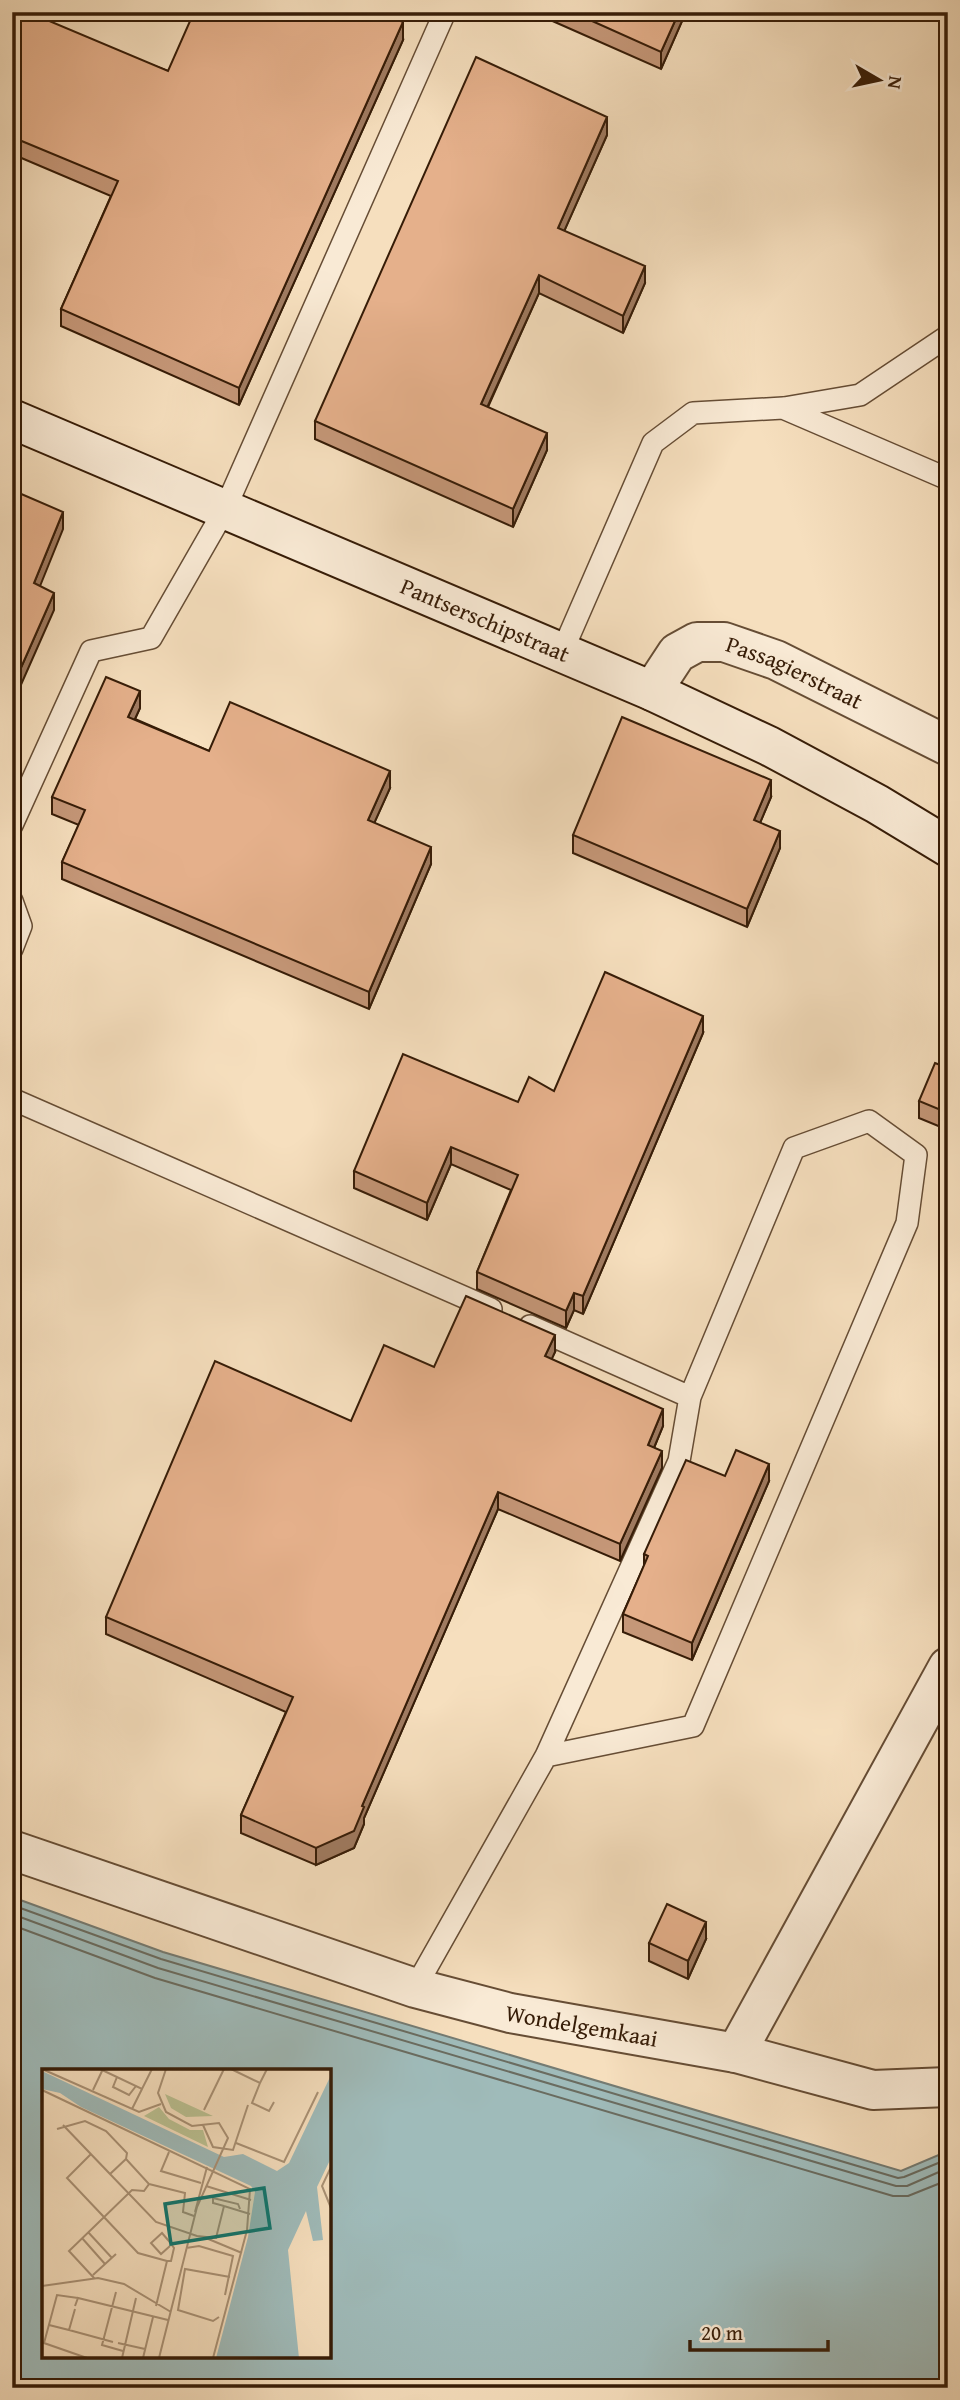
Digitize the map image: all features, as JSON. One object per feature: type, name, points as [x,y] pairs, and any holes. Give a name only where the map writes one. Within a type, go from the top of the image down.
[{"type":"street","name":"Pantserschipstraat","points":[[12,419],[652,691],[769,746],[877,804],[948,847]]},
{"type":"street","name":"Passagierstraat","points":[[652,691],[677,653],[696,642],[724,642],[776,660],[948,746]]},
{"type":"street","points":[[736,2053],[948,1667]]},
{"type":"street","name":"Wondelgemkaai","points":[[12,1850],[415,1987],[510,2013],[736,2053],[873,2091],[948,2087]]},
{"type":"lane","points":[[12,825],[91,651],[151,638],[225,509],[445,12]]},
{"type":"lane","points":[[562,652],[653,443],[693,413],[783,408],[860,395],[948,336]]},
{"type":"lane","points":[[783,408],[948,479]]},
{"type":"lane","points":[[12,901],[21,926],[12,949]]},
{"type":"lane","points":[[12,1099],[690,1396]]},
{"type":"lane","points":[[415,1987],[547,1756],[679,1461],[690,1396],[794,1149],[869,1121],[916,1155],[907,1223],[693,1726],[547,1756]]},
{"type":"water","points":[[12,1897],[163,1952],[901,2171],[948,2151],[948,2388],[12,2388]]},
{"type":"building","points":[[12,12],[28,12],[168,71],[194,12],[380,12],[403,22],[239,388],[61,309],[118,181],[12,137]]},
{"type":"building","points":[[572,12],[679,12],[661,52]]},
{"type":"building","points":[[476,57],[607,117],[558,228],[645,266],[623,316],[539,275],[481,404],[547,433],[513,509],[315,421]]},
{"type":"building","points":[[12,490],[63,512],[34,583],[54,593],[12,688]]},
{"type":"building","points":[[106,677],[140,691],[128,717],[209,751],[230,702],[390,771],[368,820],[431,847],[369,992],[62,862],[85,810],[52,797]]},
{"type":"building","points":[[622,717],[771,780],[754,820],[780,831],[747,909],[573,835]]},
{"type":"building","points":[[605,972],[703,1016],[583,1296],[574,1293],[566,1311],[477,1272],[518,1175],[451,1147],[427,1203],[354,1171],[403,1054],[518,1102],[529,1077],[554,1091]]},
{"type":"building","points":[[935,1063],[948,1068],[948,1113],[919,1101]]},
{"type":"building","points":[[466,1296],[555,1335],[545,1356],[663,1409],[648,1445],[662,1451],[620,1544],[498,1492],[362,1806],[364,1807],[354,1831],[316,1848],[241,1815],[293,1697],[106,1617],[215,1361],[351,1421],[384,1345],[434,1367]]},
{"type":"building","points":[[736,1450],[769,1464],[692,1643],[623,1614],[648,1556],[644,1554],[686,1460],[725,1476]]},
{"type":"building","points":[[667,1904],[706,1922],[688,1961],[649,1943]]}]
